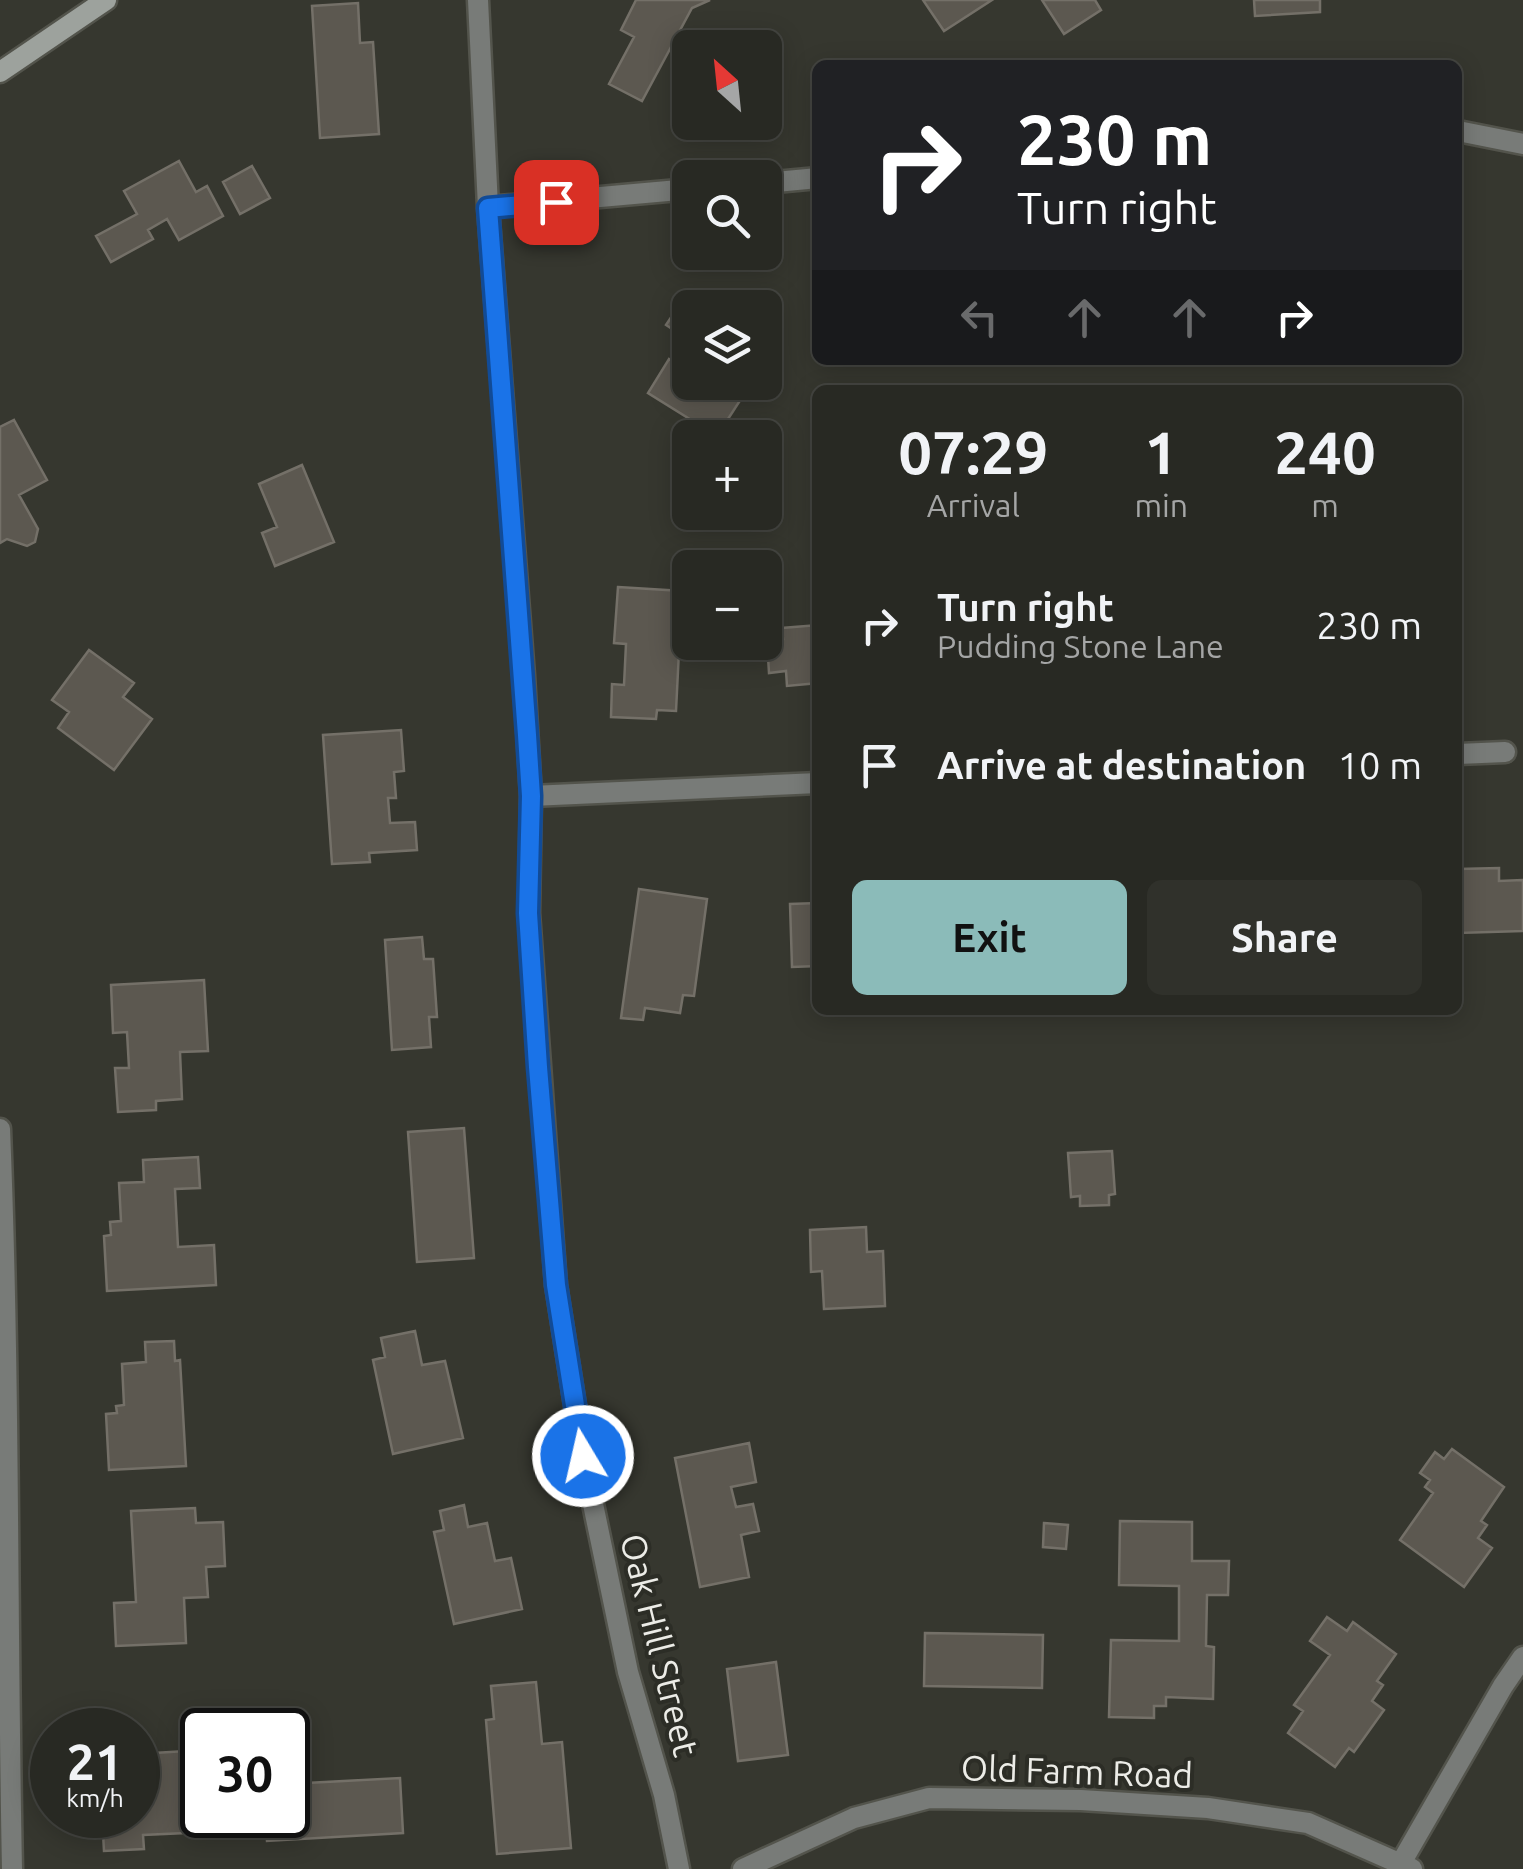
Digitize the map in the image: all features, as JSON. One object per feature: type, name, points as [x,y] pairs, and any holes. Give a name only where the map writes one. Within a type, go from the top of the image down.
[{"type":"main road","points":[[0,72],[106,0]]},
{"type":"street","name":"Oak Hill Street","points":[[478,0],[488,208],[531,796],[528,913],[556,1285],[583,1456],[628,1672],[664,1795],[679,1869]]},
{"type":"street","points":[[1462,131],[1523,144]]},
{"type":"street","points":[[782,181],[812,178]]},
{"type":"street","points":[[488,208],[672,192]]},
{"type":"street","points":[[1462,754],[1505,752]]},
{"type":"street","points":[[531,796],[812,782]]},
{"type":"street","points":[[0,1130],[12,1869]]},
{"type":"street","points":[[1406,1866],[1502,1686],[1523,1657]]},
{"type":"street","name":"Old Farm Road","points":[[742,1869],[854,1818],[929,1798],[1082,1800],[1224,1810],[1308,1823],[1406,1866]]},
{"type":"building","points":[[636,0],[710,0],[692,8],[680,30],[672,30],[672,45],[642,101],[609,84],[634,37],[621,30]]},
{"type":"building","points":[[923,0],[992,0],[944,31]]},
{"type":"building","points":[[1042,0],[1095,0],[1101,10],[1064,34]]},
{"type":"building","points":[[1254,0],[1320,0],[1320,12],[1255,16]]},
{"type":"building","points":[[358,3],[360,43],[373,42],[379,134],[320,138],[312,6]]},
{"type":"building","points":[[179,161],[196,192],[207,186],[223,216],[179,240],[167,219],[148,230],[153,239],[111,262],[96,236],[137,214],[124,191]]},
{"type":"building","points":[[252,166],[270,198],[240,214],[223,182]]},
{"type":"building","points":[[669,359],[672,400],[740,400],[727,420],[691,420],[648,393]]},
{"type":"building","points":[[14,420],[47,480],[19,495],[38,529],[35,542],[27,546],[7,539],[0,543],[0,427]]},
{"type":"building","points":[[302,465],[334,542],[275,566],[262,533],[277,527],[259,484]]},
{"type":"building","points":[[618,587],[672,590],[672,660],[679,660],[676,711],[657,710],[656,719],[611,717],[612,684],[624,685],[626,644],[614,643]]},
{"type":"building","points":[[812,626],[812,684],[787,686],[786,671],[769,673],[768,660],[782,660],[782,628]]},
{"type":"building","points":[[89,650],[134,683],[123,697],[152,719],[114,770],[58,728],[69,712],[52,700]]},
{"type":"building","points":[[401,730],[404,771],[394,772],[396,798],[388,798],[390,823],[415,822],[417,850],[369,853],[370,862],[332,864],[323,735]]},
{"type":"building","points":[[1499,868],[1499,881],[1523,880],[1523,931],[1462,933],[1462,869]]},
{"type":"building","points":[[639,889],[707,899],[694,996],[683,995],[680,1013],[645,1008],[643,1020],[621,1018]]},
{"type":"building","points":[[812,903],[812,966],[792,967],[790,904]]},
{"type":"building","points":[[422,937],[424,959],[433,959],[437,1017],[429,1017],[431,1047],[392,1050],[385,940]]},
{"type":"building","points":[[204,980],[208,1051],[180,1052],[182,1099],[156,1101],[156,1110],[118,1112],[115,1068],[129,1068],[127,1032],[113,1033],[111,985]]},
{"type":"building","points":[[464,1128],[474,1258],[417,1262],[408,1132]]},
{"type":"building","points":[[1112,1151],[1115,1194],[1109,1195],[1109,1205],[1080,1206],[1080,1196],[1071,1197],[1068,1153]]},
{"type":"building","points":[[198,1157],[200,1188],[175,1189],[178,1247],[214,1245],[216,1285],[107,1291],[104,1236],[111,1235],[110,1222],[121,1221],[119,1183],[144,1182],[143,1160]]},
{"type":"building","points":[[866,1227],[867,1252],[883,1251],[885,1306],[824,1309],[822,1271],[811,1272],[810,1230]]},
{"type":"building","points":[[415,1331],[422,1365],[445,1361],[463,1438],[393,1454],[373,1360],[385,1357],[381,1338]]},
{"type":"building","points":[[174,1341],[175,1361],[180,1360],[186,1466],[109,1470],[106,1414],[117,1413],[116,1406],[124,1405],[122,1364],[146,1362],[145,1342]]},
{"type":"building","points":[[749,1443],[756,1482],[731,1487],[736,1507],[753,1504],[759,1531],[741,1535],[749,1577],[700,1587],[675,1458]]},
{"type":"building","points":[[1452,1449],[1504,1487],[1481,1521],[1487,1525],[1478,1538],[1492,1548],[1464,1587],[1400,1540],[1433,1493],[1425,1487],[1430,1480],[1420,1473],[1435,1452],[1444,1459]]},
{"type":"building","points":[[464,1505],[468,1527],[487,1523],[495,1561],[511,1558],[522,1609],[454,1624],[434,1532],[444,1530],[440,1511]]},
{"type":"building","points":[[195,1508],[196,1523],[223,1522],[225,1566],[206,1567],[208,1597],[184,1598],[186,1643],[116,1646],[114,1603],[136,1602],[131,1511]]},
{"type":"building","points":[[1120,1521],[1192,1522],[1192,1561],[1229,1561],[1228,1595],[1207,1595],[1206,1646],[1214,1647],[1213,1699],[1166,1697],[1166,1706],[1154,1706],[1154,1718],[1109,1717],[1111,1640],[1179,1641],[1179,1586],[1119,1585]]},
{"type":"building","points":[[1044,1523],[1068,1525],[1066,1549],[1043,1547]]},
{"type":"building","points":[[1327,1617],[1347,1631],[1353,1622],[1396,1654],[1377,1681],[1383,1685],[1372,1701],[1384,1710],[1354,1752],[1349,1748],[1335,1767],[1288,1733],[1303,1711],[1294,1705],[1330,1655],[1310,1641]]},
{"type":"building","points":[[925,1633],[1043,1635],[1042,1688],[924,1686]]},
{"type":"building","points":[[776,1662],[788,1755],[738,1761],[727,1669]]},
{"type":"building","points":[[536,1682],[542,1744],[562,1742],[571,1848],[497,1854],[486,1720],[494,1719],[491,1686]]},
{"type":"building","points":[[180,1751],[180,1833],[160,1834],[160,1753]]},
{"type":"building","points":[[400,1778],[403,1833],[267,1841],[267,1838],[310,1838],[310,1783]]},
{"type":"building","points":[[103,1838],[143,1838],[144,1849],[104,1851]]},
{"type":"route","points":[[556,202],[488,208],[531,796],[528,913],[538,1067],[556,1285],[583,1456]]}]
